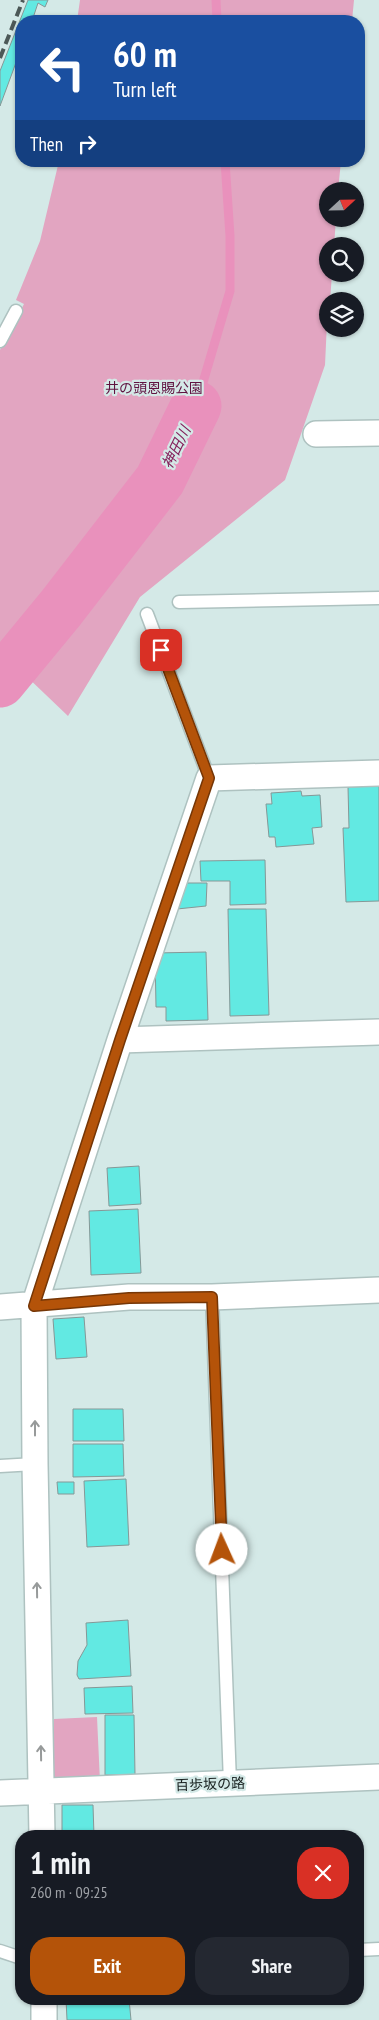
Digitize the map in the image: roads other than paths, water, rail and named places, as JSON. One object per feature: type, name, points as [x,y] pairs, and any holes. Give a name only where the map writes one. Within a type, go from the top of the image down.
[{"type":"street","points":[[316,434],[379,434]]},
{"type":"street","points":[[42,1830],[34,1306],[120,1040],[209,778],[379,773]]},
{"type":"street","points":[[120,1040],[379,1032]]},
{"type":"street","points":[[0,1307],[129,1298],[212,1297],[379,1290]]},
{"type":"street","name":"百歩坂の路","points":[[0,1793],[379,1777]]},
{"type":"street","points":[[44,2005],[44,2020]]},
{"type":"lane","points":[[0,341],[16,311]]},
{"type":"lane","points":[[179,602],[379,598]]},
{"type":"lane","points":[[147,614],[209,778]]},
{"type":"lane","points":[[212,1297],[230,1783]]},
{"type":"lane","points":[[0,1466],[35,1464]]},
{"type":"lane","points":[[364,1949],[379,1948]]},
{"type":"lane","points":[[0,1951],[15,1956]]},
{"type":"waterway","name":"神田川","points":[[216,0],[217,15]]},
{"type":"waterway","name":"神田川","points":[[196,406],[230,291],[230,236],[225,167]]},
{"type":"waterway","name":"神田川","points":[[0,682],[61,608],[160,480],[196,406]]},
{"type":"railway","points":[[17,15],[23,0]]},
{"type":"railway","points":[[0,58],[15,20]]},
{"type":"park label","name":"井の頭恩賜公園","points":[[154,388]]}]
